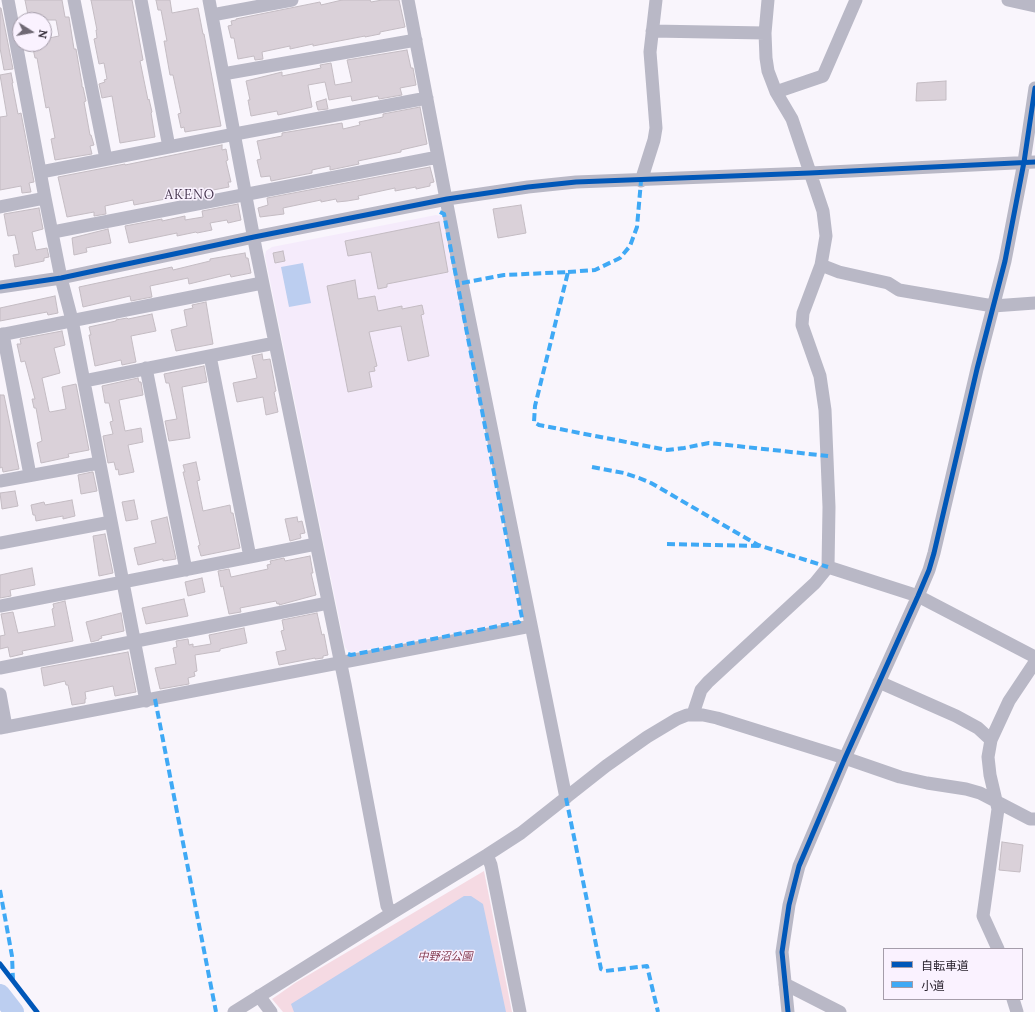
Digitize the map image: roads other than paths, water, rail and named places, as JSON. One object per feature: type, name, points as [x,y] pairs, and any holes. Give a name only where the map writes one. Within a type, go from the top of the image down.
[{"type":"street","points":[[8,0],[45,198],[61,278],[72,320],[146,701]]},
{"type":"street","points":[[74,0],[106,159]]},
{"type":"street","points":[[141,0],[169,147]]},
{"type":"street","points":[[209,0],[262,283],[340,662],[388,906],[392,913]]},
{"type":"street","points":[[212,15],[279,1],[292,0]]},
{"type":"street","points":[[408,0],[464,291],[566,798]]},
{"type":"street","points":[[641,181],[654,140],[656,128],[650,52],[656,0]]},
{"type":"street","points":[[693,714],[701,690],[708,682],[815,583],[828,566],[829,507],[826,410],[820,376],[802,325],[803,313],[821,265],[826,236],[823,211],[792,119],[776,92],[768,71],[765,33],[768,0]]},
{"type":"street","points":[[776,92],[823,76],[856,0]]},
{"type":"street","points":[[1008,0],[1035,6]]},
{"type":"street","points":[[652,31],[765,33]]},
{"type":"street","points":[[223,74],[416,40]]},
{"type":"street","points":[[788,1012],[782,952],[789,904],[799,866],[878,682],[918,596],[934,553],[977,369],[1030,162],[1035,88]]},
{"type":"street","points":[[41,172],[427,98]]},
{"type":"street","points":[[53,232],[438,157]]},
{"type":"street","points":[[0,287],[61,278],[254,237],[447,199],[528,187],[576,182],[641,181],[1030,162]]},
{"type":"street","points":[[0,207],[45,198]]},
{"type":"street","points":[[821,265],[839,272],[888,283],[899,290],[993,306],[1035,303]]},
{"type":"street","points":[[30,475],[1,335],[262,283]]},
{"type":"street","points":[[84,381],[275,343]]},
{"type":"street","points":[[210,356],[250,557]]},
{"type":"street","points":[[146,368],[186,570]]},
{"type":"street","points":[[0,481],[99,463]]},
{"type":"street","points":[[0,543],[111,522]]},
{"type":"street","points":[[0,606],[316,544]]},
{"type":"street","points":[[828,566],[918,596],[1035,657]]},
{"type":"street","points":[[0,668],[328,603]]},
{"type":"street","points":[[0,694],[3,728],[531,626]]},
{"type":"street","points":[[998,948],[983,916],[998,809],[990,775],[988,757],[991,740],[1009,701],[1035,662]]},
{"type":"street","points":[[878,682],[956,716],[978,728],[991,740]]},
{"type":"street","points":[[234,1012],[487,855],[521,832],[606,766],[647,737],[687,715],[693,714],[717,718],[845,758],[900,777],[980,793],[1030,819],[1035,819]]},
{"type":"street","points":[[487,855],[491,865],[520,1012]]},
{"type":"street","points":[[785,984],[840,1012]]},
{"type":"street","points":[[259,996],[271,1012]]},
{"type":"street","points":[[1013,1000],[1017,1012]]},
{"type":"water","points":[[303,263],[311,303],[289,307],[281,267]]},
{"type":"water","name":"中野沼公園","points":[[464,896],[471,896],[483,904],[506,1012],[294,1012],[291,1004]]},
{"type":"waterway","points":[[0,994],[14,1012]]},
{"type":"district","name":"AKENO","points":[[190,195]]}]
